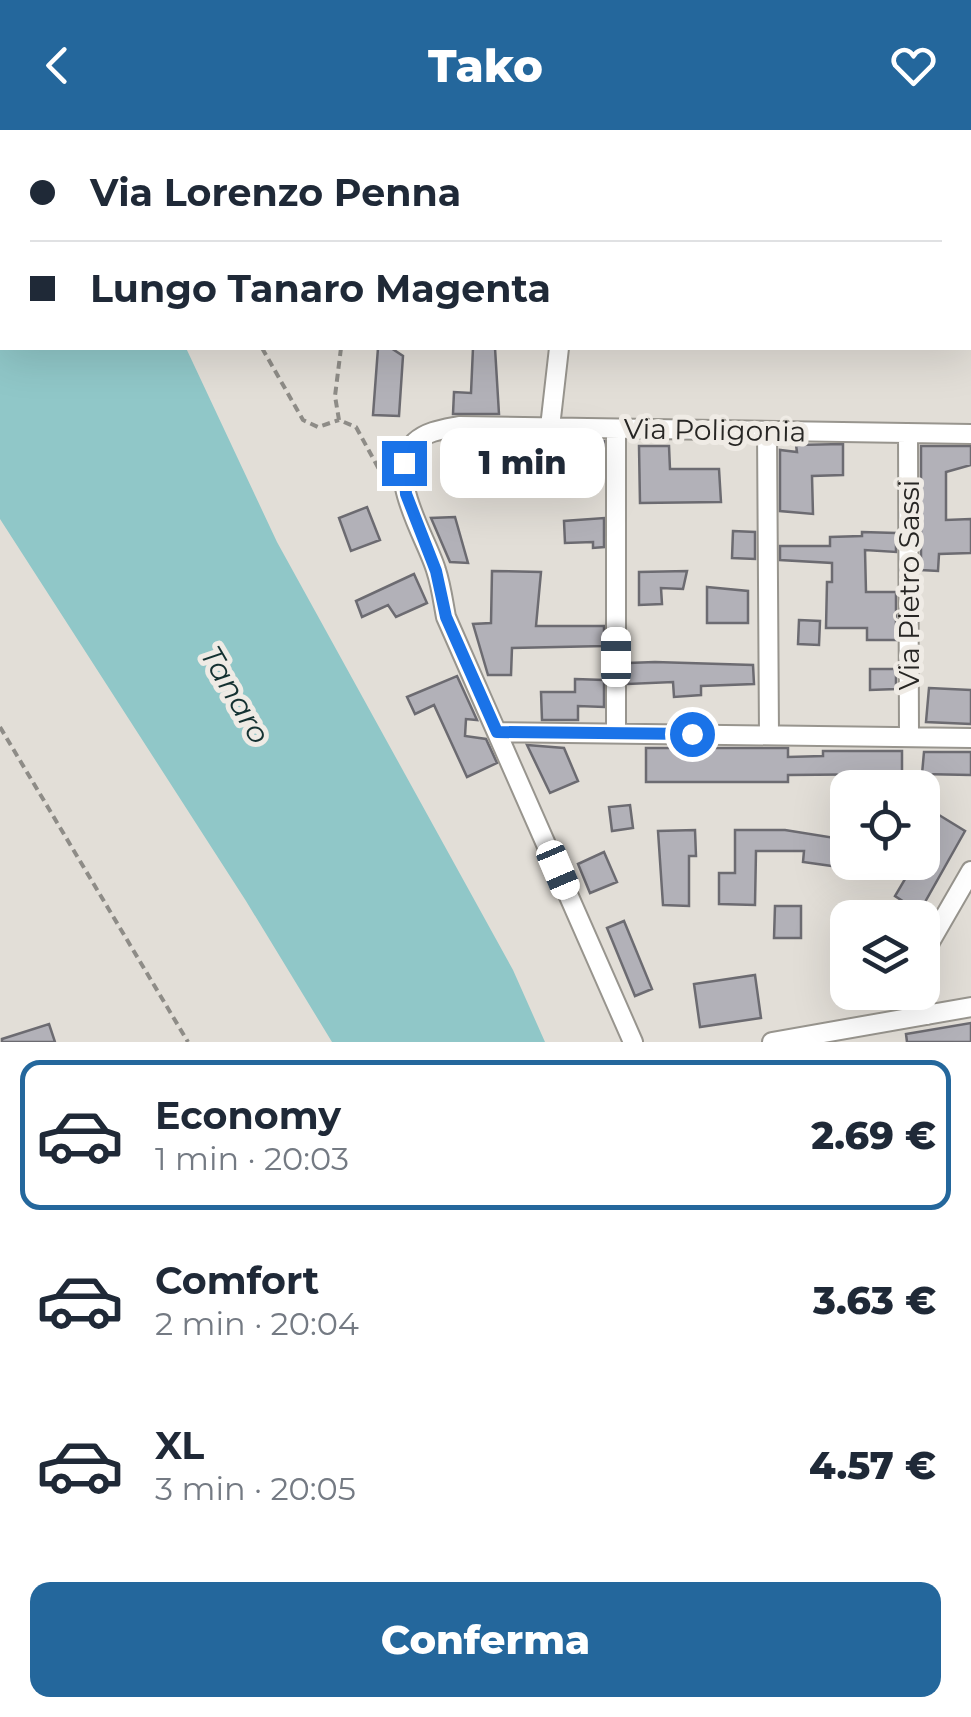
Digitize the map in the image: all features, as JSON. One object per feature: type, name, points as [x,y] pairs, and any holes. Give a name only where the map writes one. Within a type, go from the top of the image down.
[{"type":"street","points":[[550,428],[559,350]]},
{"type":"street","name":"Via Poligonia","points":[[406,494],[404,463],[413,443],[431,432],[459,426],[971,434]]},
{"type":"street","points":[[616,428],[616,733]]},
{"type":"street","points":[[767,431],[769,735]]},
{"type":"street","name":"Via Pietro Sassi","points":[[908,433],[909,737]]},
{"type":"street","points":[[406,494],[436,571],[446,617],[633,1042]]},
{"type":"street","points":[[497,732],[971,738]]},
{"type":"street","points":[[940,925],[971,871]]},
{"type":"street","points":[[772,1042],[971,1007]]},
{"type":"street","points":[[926,1010],[927,1015]]},
{"type":"path","points":[[263,350],[302,420],[318,427],[339,420],[356,427],[390,488],[406,494]]},
{"type":"path","points":[[339,420],[334,396],[341,350]]},
{"type":"path","points":[[0,727],[188,1042]]},
{"type":"water","name":"Tanaro","points":[[0,350],[187,350],[277,542],[513,970],[545,1042],[332,1042],[0,519]]},
{"type":"building","points":[[378,350],[394,350],[403,356],[399,416],[373,415]]},
{"type":"building","points":[[473,350],[495,350],[499,414],[453,414],[454,392],[471,393]]},
{"type":"building","points":[[460,439],[498,439],[496,478],[442,476],[443,444]]},
{"type":"building","points":[[604,441],[604,457],[570,458],[571,473],[529,475],[526,442]]},
{"type":"building","points":[[843,444],[843,475],[812,476],[813,514],[780,511],[780,450],[797,452],[796,445]]},
{"type":"building","points":[[639,446],[669,446],[670,469],[719,469],[721,502],[640,503]]},
{"type":"building","points":[[921,446],[971,446],[971,465],[946,472],[946,520],[971,519],[971,553],[939,554],[938,571],[921,570]]},
{"type":"building","points":[[367,507],[380,540],[351,551],[339,518]]},
{"type":"building","points":[[455,517],[468,563],[450,562],[431,518]]},
{"type":"building","points":[[604,518],[604,547],[593,548],[593,542],[565,543],[564,521]]},
{"type":"building","points":[[733,531],[755,532],[755,559],[732,558]]},
{"type":"building","points":[[862,532],[896,533],[896,552],[865,550],[866,592],[896,592],[896,640],[867,640],[867,628],[826,628],[827,582],[832,582],[832,563],[780,560],[780,546],[830,546],[830,537],[862,536]]},
{"type":"building","points":[[492,571],[541,572],[536,626],[604,626],[604,646],[512,648],[511,675],[488,675],[473,624],[491,623]]},
{"type":"building","points":[[687,571],[683,589],[661,588],[662,604],[639,605],[639,572]]},
{"type":"building","points":[[414,574],[427,603],[396,617],[388,605],[362,617],[356,601]]},
{"type":"building","points":[[707,587],[748,591],[748,623],[707,623]]},
{"type":"building","points":[[799,620],[820,621],[819,645],[798,644]]},
{"type":"building","points":[[628,663],[753,665],[754,684],[701,686],[701,695],[674,697],[673,682],[628,684]]},
{"type":"building","points":[[870,669],[896,669],[896,689],[870,690]]},
{"type":"building","points":[[457,676],[477,720],[466,719],[465,736],[486,739],[497,763],[467,777],[434,705],[415,714],[407,697]]},
{"type":"building","points":[[575,679],[604,680],[604,707],[578,706],[578,720],[542,720],[541,692],[575,692]]},
{"type":"building","points":[[929,688],[971,690],[971,724],[926,722]]},
{"type":"building","points":[[527,745],[564,748],[578,781],[550,793]]},
{"type":"building","points":[[646,748],[788,748],[788,757],[823,756],[823,751],[902,751],[902,770],[830,770],[830,775],[788,775],[788,782],[646,782]]},
{"type":"building","points":[[924,752],[971,752],[971,775],[922,770]]},
{"type":"building","points":[[630,805],[633,828],[612,831],[609,807]]},
{"type":"building","points":[[940,816],[965,831],[940,875]]},
{"type":"building","points":[[695,830],[696,856],[689,856],[689,906],[663,905],[658,831]]},
{"type":"building","points":[[735,830],[785,830],[830,837],[830,866],[803,862],[804,851],[756,851],[755,905],[719,904],[719,873],[735,873]]},
{"type":"building","points":[[604,852],[617,882],[590,893],[578,864]]},
{"type":"building","points":[[904,880],[937,880],[926,900],[901,900],[895,896]]},
{"type":"building","points":[[775,906],[801,906],[801,938],[774,938]]},
{"type":"building","points":[[624,921],[652,989],[635,996],[607,928]]},
{"type":"building","points":[[755,975],[761,1018],[700,1027],[694,984]]},
{"type":"building","points":[[971,1023],[971,1042],[907,1042],[906,1034]]},
{"type":"building","points":[[49,1024],[55,1042],[2,1042],[2,1039]]},
{"type":"route","points":[[404,463],[406,494],[436,571],[446,617],[497,732],[692,734]]}]
